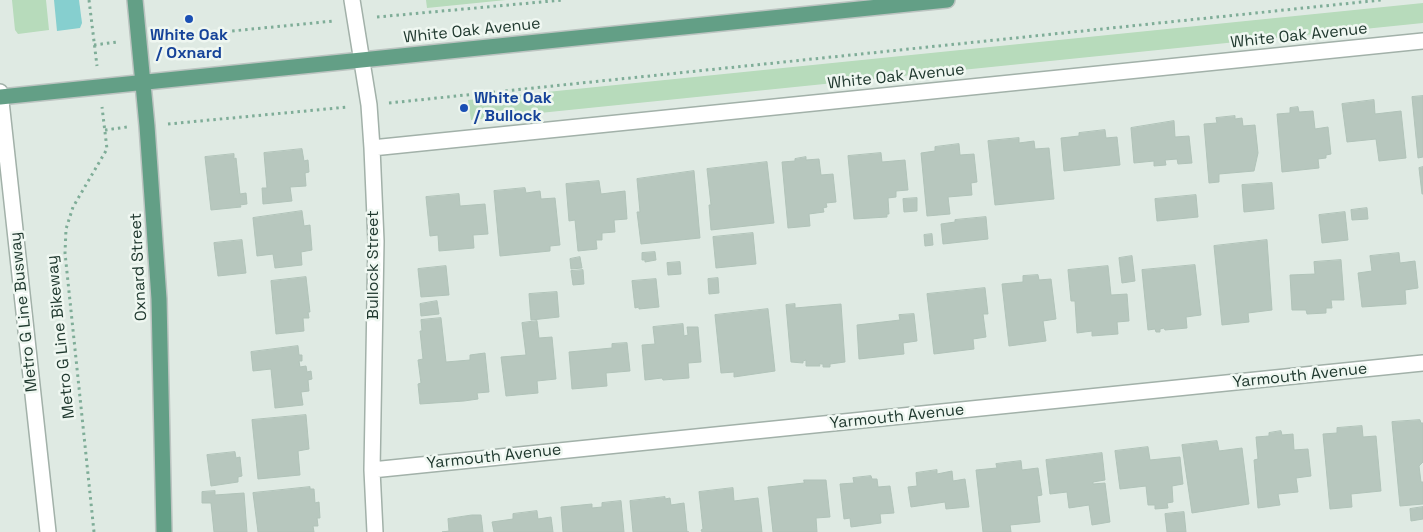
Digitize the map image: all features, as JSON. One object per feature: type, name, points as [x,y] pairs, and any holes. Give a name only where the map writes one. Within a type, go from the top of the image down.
[{"type":"main road","name":"Oxnard Street","points":[[135,0],[159,299],[164,532]]},
{"type":"main road","name":"White Oak Avenue","points":[[0,97],[947,0]]},
{"type":"street","name":"Bullock Street","points":[[352,0],[362,60],[372,148],[376,242],[372,470],[375,532]]},
{"type":"street","name":"White Oak Avenue","points":[[372,148],[1423,42]]},
{"type":"street","name":"Metro G Line Busway","points":[[0,92],[48,532]]},
{"type":"street","name":"Yarmouth Avenue","points":[[372,470],[1423,364]]},
{"type":"path","points":[[89,0],[93,33]]},
{"type":"path","points":[[401,14],[563,0]]},
{"type":"path","points":[[407,101],[1381,0]]},
{"type":"path","points":[[177,36],[313,23]]},
{"type":"path","points":[[184,122],[323,109]]},
{"type":"path","name":"Metro G Line Bikeway","points":[[94,532],[64,253],[66,229],[73,208],[107,148]]},
{"type":"green space","points":[[12,0],[46,0],[49,30],[18,34],[15,30]]},
{"type":"green space","points":[[426,0],[506,0],[427,8]]},
{"type":"green space","points":[[1423,3],[1423,23],[471,120],[468,100]]},
{"type":"water","points":[[54,0],[79,0],[82,23],[80,28],[57,31]]},
{"type":"building","points":[[1423,96],[1423,157],[1418,158],[1412,97]]},
{"type":"building","points":[[1374,100],[1375,114],[1401,111],[1406,158],[1379,161],[1376,139],[1347,142],[1342,104]]},
{"type":"building","points":[[1298,107],[1299,112],[1313,111],[1315,129],[1328,127],[1331,154],[1326,155],[1326,158],[1318,159],[1319,168],[1282,172],[1277,114],[1290,113],[1290,108]]},
{"type":"building","points":[[1235,116],[1235,119],[1242,118],[1243,126],[1255,125],[1258,153],[1254,171],[1219,174],[1219,182],[1209,183],[1204,124],[1217,123],[1216,118]]},
{"type":"building","points":[[1174,121],[1175,137],[1189,136],[1192,163],[1178,164],[1177,159],[1165,160],[1166,165],[1154,166],[1154,161],[1134,163],[1131,128]]},
{"type":"building","points":[[1105,130],[1106,138],[1117,137],[1120,165],[1064,171],[1061,138],[1079,136],[1079,133]]},
{"type":"building","points":[[1019,138],[1019,143],[1034,141],[1035,149],[1049,148],[1054,199],[995,205],[988,141]]},
{"type":"building","points":[[959,144],[960,155],[974,154],[977,182],[971,183],[972,195],[948,197],[950,214],[927,216],[921,153],[935,151],[935,147]]},
{"type":"building","points":[[302,149],[304,161],[308,160],[309,172],[305,173],[306,186],[290,187],[292,201],[263,204],[262,188],[267,188],[264,153]]},
{"type":"building","points":[[881,153],[882,162],[905,160],[908,190],[896,191],[896,197],[888,198],[889,214],[887,214],[887,217],[854,219],[848,156]]},
{"type":"building","points":[[234,154],[240,194],[246,193],[247,204],[240,205],[241,207],[211,210],[205,157]]},
{"type":"building","points":[[806,157],[806,160],[819,159],[821,175],[833,174],[836,202],[826,203],[827,207],[823,208],[824,212],[809,214],[810,226],[788,228],[782,162],[795,161],[795,159]]},
{"type":"building","points":[[767,162],[774,223],[711,230],[709,205],[711,205],[707,169]]},
{"type":"building","points":[[1423,167],[1423,194],[1422,194],[1419,168]]},
{"type":"building","points":[[694,171],[700,238],[641,244],[637,212],[640,212],[637,179]]},
{"type":"building","points":[[599,181],[601,194],[625,191],[627,219],[614,220],[615,232],[602,233],[602,240],[596,240],[597,249],[578,251],[575,220],[569,221],[566,184]]},
{"type":"building","points":[[1272,183],[1274,209],[1244,212],[1242,185]]},
{"type":"building","points":[[525,188],[526,193],[540,191],[541,199],[555,198],[560,245],[550,246],[550,251],[500,256],[494,191]]},
{"type":"building","points":[[459,194],[460,206],[485,204],[488,234],[473,235],[474,248],[439,251],[438,235],[430,236],[426,197]]},
{"type":"building","points":[[1196,195],[1198,217],[1157,221],[1155,199]]},
{"type":"building","points":[[917,198],[917,211],[904,212],[903,199]]},
{"type":"building","points":[[1367,208],[1368,219],[1352,220],[1351,210]]},
{"type":"building","points":[[302,211],[304,226],[310,225],[312,250],[301,252],[302,265],[275,268],[273,254],[257,256],[253,218]]},
{"type":"building","points":[[1345,212],[1348,240],[1322,243],[1319,215]]},
{"type":"building","points":[[986,217],[988,239],[943,244],[941,224],[955,222],[955,220]]},
{"type":"building","points":[[753,233],[756,264],[716,268],[713,237]]},
{"type":"building","points":[[932,234],[933,245],[925,246],[924,235]]},
{"type":"building","points":[[242,240],[246,273],[218,276],[214,243]]},
{"type":"building","points":[[1267,240],[1272,310],[1248,313],[1249,322],[1222,325],[1214,246]]},
{"type":"building","points":[[655,252],[656,260],[645,262],[645,260],[642,260],[642,253]]},
{"type":"building","points":[[1399,253],[1400,263],[1415,261],[1418,288],[1405,290],[1406,304],[1362,307],[1358,273],[1372,271],[1370,256]]},
{"type":"building","points":[[1132,256],[1135,281],[1122,283],[1119,258]]},
{"type":"building","points":[[580,257],[582,268],[571,269],[570,259]]},
{"type":"building","points":[[1341,260],[1344,300],[1331,300],[1332,308],[1326,308],[1326,313],[1307,314],[1306,310],[1292,310],[1290,275],[1315,274],[1314,262]]},
{"type":"building","points":[[680,262],[681,274],[668,275],[667,263]]},
{"type":"building","points":[[1195,265],[1201,315],[1186,317],[1187,328],[1165,330],[1164,328],[1160,329],[1160,332],[1156,332],[1155,329],[1148,330],[1142,270]]},
{"type":"building","points":[[446,266],[449,295],[421,297],[418,269]]},
{"type":"building","points":[[1108,266],[1111,295],[1127,294],[1129,321],[1117,322],[1118,334],[1092,336],[1092,331],[1077,333],[1075,301],[1071,301],[1068,270]]},
{"type":"building","points":[[583,270],[584,284],[573,285],[571,271]]},
{"type":"building","points":[[1038,275],[1039,280],[1051,279],[1056,319],[1043,321],[1046,341],[1009,346],[1002,284],[1023,282],[1023,276]]},
{"type":"building","points":[[306,277],[310,312],[308,312],[309,318],[303,318],[304,331],[276,334],[271,281]]},
{"type":"building","points":[[718,278],[719,293],[709,294],[708,279]]},
{"type":"building","points":[[656,279],[659,307],[635,308],[632,281]]},
{"type":"building","points":[[985,288],[988,314],[983,314],[986,337],[973,339],[974,349],[934,354],[927,294]]},
{"type":"building","points":[[557,292],[559,317],[531,320],[529,294]]},
{"type":"building","points":[[437,301],[439,314],[421,316],[420,304]]},
{"type":"building","points":[[795,304],[795,308],[841,304],[845,362],[830,364],[830,367],[823,367],[823,364],[819,364],[820,366],[806,366],[806,360],[803,363],[791,362],[786,305]]},
{"type":"building","points":[[768,309],[775,371],[734,377],[734,372],[721,373],[715,315]]},
{"type":"building","points":[[914,314],[917,341],[903,343],[904,354],[859,359],[857,325],[900,320],[899,315]]},
{"type":"building","points":[[441,318],[446,362],[470,360],[470,355],[485,353],[489,392],[477,393],[478,399],[420,404],[418,384],[421,383],[418,360],[423,359],[420,331],[422,331],[421,320]]},
{"type":"building","points":[[537,321],[539,338],[552,337],[556,379],[537,381],[538,393],[506,396],[501,357],[526,355],[522,323]]},
{"type":"building","points":[[683,324],[684,336],[688,335],[687,327],[698,327],[701,362],[688,363],[689,378],[645,380],[642,345],[655,344],[653,327]]},
{"type":"building","points":[[627,343],[630,371],[606,373],[607,386],[572,389],[569,352],[612,348],[612,344]]},
{"type":"building","points":[[298,346],[299,355],[302,355],[302,361],[299,361],[300,367],[306,366],[307,372],[311,371],[312,379],[308,380],[309,391],[301,392],[303,405],[275,408],[271,369],[253,371],[251,352]]},
{"type":"building","points":[[306,415],[309,449],[298,451],[300,475],[258,479],[252,420]]},
{"type":"building","points":[[1420,420],[1423,423],[1423,462],[1419,466],[1421,482],[1423,482],[1423,504],[1400,506],[1392,422]]},
{"type":"building","points":[[1362,426],[1363,437],[1376,436],[1381,491],[1351,494],[1352,507],[1330,509],[1323,434],[1337,433],[1337,428]]},
{"type":"building","points":[[1281,431],[1282,435],[1293,434],[1294,450],[1308,449],[1311,476],[1296,478],[1298,492],[1278,494],[1280,505],[1258,508],[1254,460],[1258,459],[1256,437],[1269,436],[1269,433]]},
{"type":"building","points":[[1217,441],[1219,451],[1242,448],[1249,504],[1192,513],[1182,445]]},
{"type":"building","points":[[1148,447],[1150,460],[1180,457],[1183,484],[1172,486],[1173,502],[1167,503],[1168,508],[1155,509],[1155,505],[1148,505],[1146,486],[1120,489],[1115,451]]},
{"type":"building","points":[[235,452],[236,458],[240,457],[242,476],[238,477],[238,482],[211,486],[207,455]]},
{"type":"building","points":[[1102,453],[1105,480],[1093,482],[1093,484],[1105,483],[1110,522],[1092,525],[1089,505],[1069,508],[1067,492],[1050,494],[1046,460]]},
{"type":"building","points":[[1021,461],[1022,470],[1038,468],[1042,495],[1037,496],[1040,522],[1010,525],[1011,532],[983,532],[976,470],[997,468],[996,464]]},
{"type":"building","points":[[937,470],[937,474],[952,471],[953,481],[965,479],[969,507],[946,509],[945,502],[911,507],[908,487],[917,486],[916,473]]},
{"type":"building","points":[[871,476],[872,479],[877,479],[878,487],[890,486],[894,513],[880,514],[881,523],[851,527],[850,518],[844,519],[840,484],[854,483],[853,478]]},
{"type":"building","points":[[804,480],[826,480],[830,517],[816,518],[817,532],[773,532],[768,487],[804,483]]},
{"type":"building","points":[[310,487],[310,489],[314,489],[315,503],[319,502],[320,518],[317,518],[318,526],[313,526],[314,532],[258,532],[253,493]]},
{"type":"building","points":[[733,488],[734,501],[758,498],[762,532],[702,532],[699,492]]},
{"type":"building","points":[[215,491],[215,495],[244,493],[247,532],[214,532],[211,503],[202,503],[202,492]]},
{"type":"building","points":[[665,497],[665,499],[670,498],[671,505],[684,503],[687,532],[633,532],[630,501]]},
{"type":"building","points":[[621,501],[624,532],[563,532],[561,507],[592,504],[592,508],[602,507],[602,503]]},
{"type":"building","points":[[1423,507],[1423,519],[1411,521],[1410,509]]},
{"type":"building","points":[[537,511],[538,519],[551,517],[553,532],[494,532],[492,522],[513,519],[513,514]]},
{"type":"building","points":[[1184,512],[1186,532],[1167,532],[1165,514]]},
{"type":"building","points":[[481,515],[483,532],[442,532],[449,531],[448,519]]},
{"type":"place","name":"White Oak / Oxnard","points":[[189,19]]},
{"type":"place","name":"White Oak / Bullock","points":[[464,108]]}]
